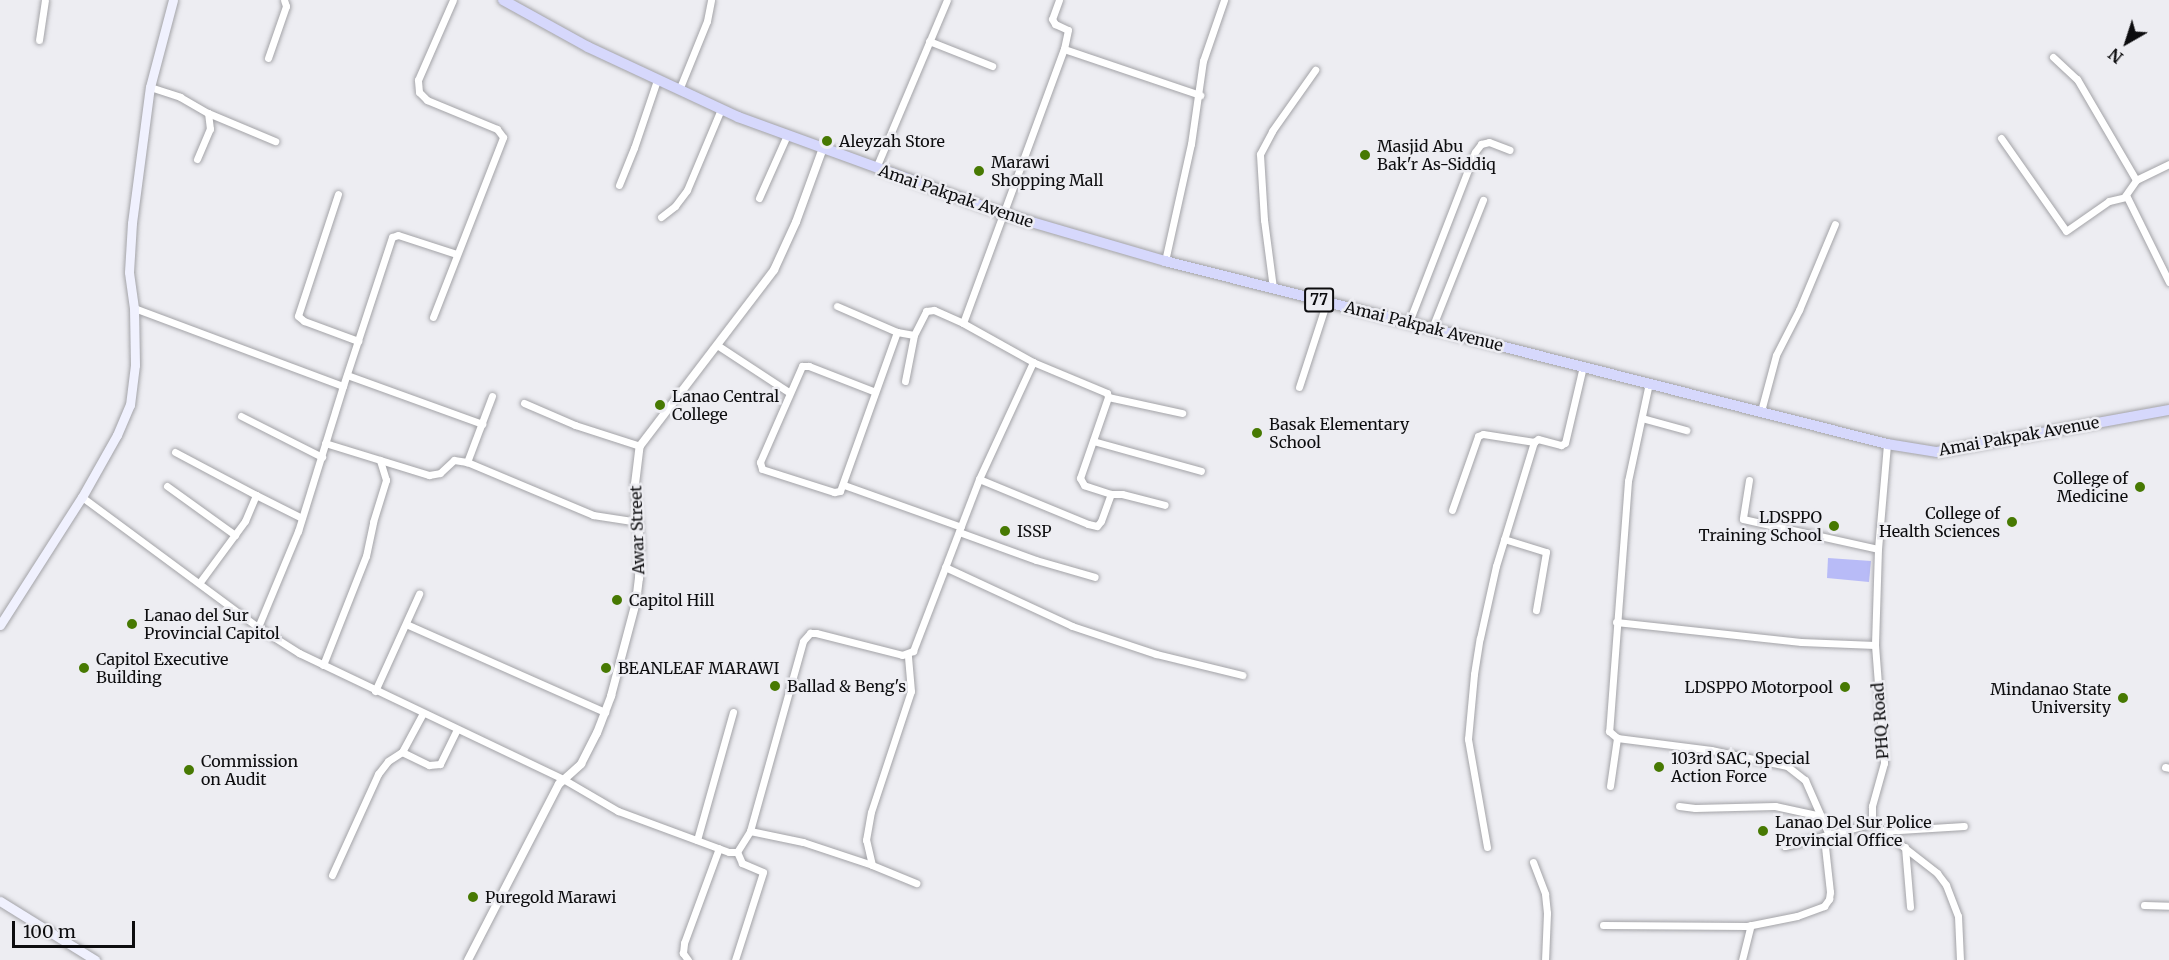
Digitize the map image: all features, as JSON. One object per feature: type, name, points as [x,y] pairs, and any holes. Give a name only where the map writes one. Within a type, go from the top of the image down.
[{"type":"highway","name":"Amai Pakpak Avenue","points":[[503,0],[588,47],[721,109],[1004,214],[1165,261],[1887,444],[1927,452],[1944,452],[2169,410]]},
{"type":"main road","points":[[0,625],[82,497],[117,435],[130,405],[135,365],[134,308],[129,272],[130,250],[150,87],[173,0]]},
{"type":"main road","points":[[0,901],[95,960]]},
{"type":"street","points":[[39,40],[45,0]]},
{"type":"street","points":[[268,58],[286,6],[284,0]]},
{"type":"street","points":[[433,317],[503,137],[497,129],[427,100],[419,92],[418,80],[453,0]]},
{"type":"street","points":[[680,90],[707,21],[711,0]]},
{"type":"street","points":[[876,168],[947,0]]},
{"type":"street","points":[[963,323],[1064,49],[1068,30],[1055,24],[1052,19],[1059,0]]},
{"type":"street","points":[[1165,261],[1200,95],[1206,49],[1224,0]]},
{"type":"street","points":[[929,41],[992,66]]},
{"type":"street","points":[[1064,49],[1200,95]]},
{"type":"street","points":[[2054,57],[2077,79],[2136,180]]},
{"type":"street","points":[[1273,288],[1264,220],[1260,154],[1272,131],[1314,70]]},
{"type":"street","points":[[619,185],[646,117],[657,80]]},
{"type":"street","points":[[150,87],[180,97],[208,113],[275,141]]},
{"type":"street","points":[[661,217],[681,199],[687,190],[721,109]]},
{"type":"street","points":[[197,159],[210,129],[208,113]]},
{"type":"street","points":[[759,198],[787,135]]},
{"type":"street","points":[[2001,138],[2064,230],[2069,232],[2109,201],[2126,196],[2136,180],[2169,164]]},
{"type":"street","points":[[1409,322],[1475,152],[1481,144],[1489,142],[1510,150]]},
{"type":"street","points":[[524,403],[575,425],[640,446],[758,292],[783,254],[823,148]]},
{"type":"street","points":[[338,194],[298,316],[304,321],[358,341]]},
{"type":"street","points":[[2126,196],[2169,282]]},
{"type":"street","points":[[1432,328],[1482,200]]},
{"type":"street","points":[[1761,411],[1776,355],[1799,310],[1835,224]]},
{"type":"street","points":[[258,627],[302,518],[392,237],[398,235],[456,254]]},
{"type":"street","points":[[1299,387],[1327,302]]},
{"type":"street","points":[[837,306],[897,332],[914,335]]},
{"type":"street","points":[[134,308],[343,386]]},
{"type":"street","points":[[905,381],[914,335],[922,315],[929,309],[963,323],[1033,362],[1099,388],[1108,397],[1182,413]]},
{"type":"street","points":[[873,391],[806,365],[800,368],[760,462],[762,469],[834,492],[840,491],[844,485],[873,391],[897,332]]},
{"type":"street","points":[[717,345],[790,393]]},
{"type":"street","points":[[737,852],[750,831],[806,636],[816,633],[902,655],[908,654],[917,645],[979,479],[1033,362]]},
{"type":"street","points":[[1452,510],[1478,436],[1483,434],[1534,441],[1538,439],[1561,445],[1565,443],[1583,366]]},
{"type":"street","points":[[347,375],[482,424]]},
{"type":"street","points":[[1603,925],[1751,925],[1797,916],[1827,903],[1830,892],[1827,837],[1821,816],[1805,780],[1787,766],[1777,762],[1617,738],[1613,736],[1608,725],[1629,481],[1648,383]]},
{"type":"street","points":[[467,462],[492,396]]},
{"type":"street","points":[[1108,397],[1080,481],[1084,485],[1111,494],[1122,494],[1165,505]]},
{"type":"street","points":[[241,416],[322,457]]},
{"type":"street","points":[[1642,418],[1686,430]]},
{"type":"street","points":[[1093,441],[1201,471]]},
{"type":"street","points":[[1487,847],[1470,762],[1470,704],[1483,628],[1504,538],[1534,441]]},
{"type":"street","points":[[325,443],[429,475],[440,473],[454,460],[467,462],[593,515],[638,522]]},
{"type":"street","name":"PHQ Road","points":[[1874,823],[1871,813],[1884,763],[1875,645],[1878,549],[1887,444]]},
{"type":"street","name":"Awar Street","points":[[468,960],[563,779],[576,771],[581,764],[605,712],[636,602],[640,547],[636,465],[640,446]]},
{"type":"street","points":[[175,452],[302,518]]},
{"type":"street","points":[[323,665],[366,556],[372,522],[386,480],[380,460]]},
{"type":"street","points":[[979,479],[1097,526],[1111,494]]},
{"type":"street","points":[[1749,480],[1743,519],[1878,549]]},
{"type":"street","points":[[844,485],[1035,560],[1095,577]]},
{"type":"street","points":[[167,486],[235,535]]},
{"type":"street","points":[[200,582],[235,535],[256,495]]},
{"type":"street","points":[[82,497],[258,627],[323,665],[563,779],[618,811],[719,848],[737,852]]},
{"type":"street","points":[[1504,538],[1546,552],[1536,610]]},
{"type":"street","points":[[945,567],[1072,626],[1156,654],[1242,675]]},
{"type":"street","points":[[375,691],[419,594]]},
{"type":"street","points":[[1616,622],[1801,642],[1875,645]]},
{"type":"street","points":[[406,624],[605,712]]},
{"type":"street","points":[[872,865],[866,840],[869,821],[911,691],[908,654]]},
{"type":"street","points":[[696,840],[733,712]]},
{"type":"street","points":[[332,875],[378,774],[388,761],[402,752],[423,713]]},
{"type":"street","points":[[402,752],[429,765],[440,764],[457,729]]},
{"type":"street","points":[[1610,786],[1617,738]]},
{"type":"street","points":[[1679,806],[1703,808],[1774,806],[1821,816]]},
{"type":"street","points":[[1785,846],[1874,823],[1937,873],[1953,899],[1959,925],[1960,960]]},
{"type":"street","points":[[1883,831],[1964,826]]},
{"type":"street","points":[[750,831],[803,842],[872,865],[916,883]]},
{"type":"street","points":[[1905,847],[1910,907]]},
{"type":"street","points":[[688,960],[683,953],[684,943],[719,848]]},
{"type":"street","points":[[735,960],[764,872],[742,863],[737,852]]},
{"type":"street","points":[[1533,862],[1545,894],[1547,913],[1545,960]]},
{"type":"street","points":[[2144,905],[2169,906]]},
{"type":"street","points":[[1742,960],[1751,925]]},
{"type":"shaded area","points":[[1828,558],[1871,561],[1869,582],[1827,578]]},
{"type":"place","name":"Aleyzah Store","points":[[827,141]]},
{"type":"place","name":"Masjid Abu Bak'r As-Siddiq","points":[[1365,155]]},
{"type":"place","name":"Marawi Shopping Mall","points":[[979,171]]},
{"type":"place","name":"Lanao Central College","points":[[660,405]]},
{"type":"place","name":"Basak Elementary School","points":[[1257,433]]},
{"type":"place","name":"College of Medicine","points":[[2140,487]]},
{"type":"place","name":"College of Health Sciences","points":[[2012,522]]},
{"type":"place","name":"LDSPPO Training School","points":[[1834,526]]},
{"type":"place","name":"ISSP","points":[[1005,531]]},
{"type":"place","name":"Capitol Hill","points":[[617,600]]},
{"type":"place","name":"Lanao del Sur Provincial Capitol","points":[[132,624]]},
{"type":"place","name":"Capitol Executive Building","points":[[84,668]]},
{"type":"place","name":"BEANLEAF MARAWI","points":[[606,668]]},
{"type":"place","name":"Ballad & Beng's","points":[[775,686]]},
{"type":"place","name":"LDSPPO Motorpool","points":[[1845,687]]},
{"type":"place","name":"Mindanao State University","points":[[2123,698]]},
{"type":"place","name":"103rd SAC, Special Action Force","points":[[1659,767]]},
{"type":"place","name":"Commission on Audit","points":[[189,770]]},
{"type":"place","name":"Lanao Del Sur Police Provincial Office","points":[[1763,831]]},
{"type":"place","name":"Puregold Marawi","points":[[473,897]]}]
